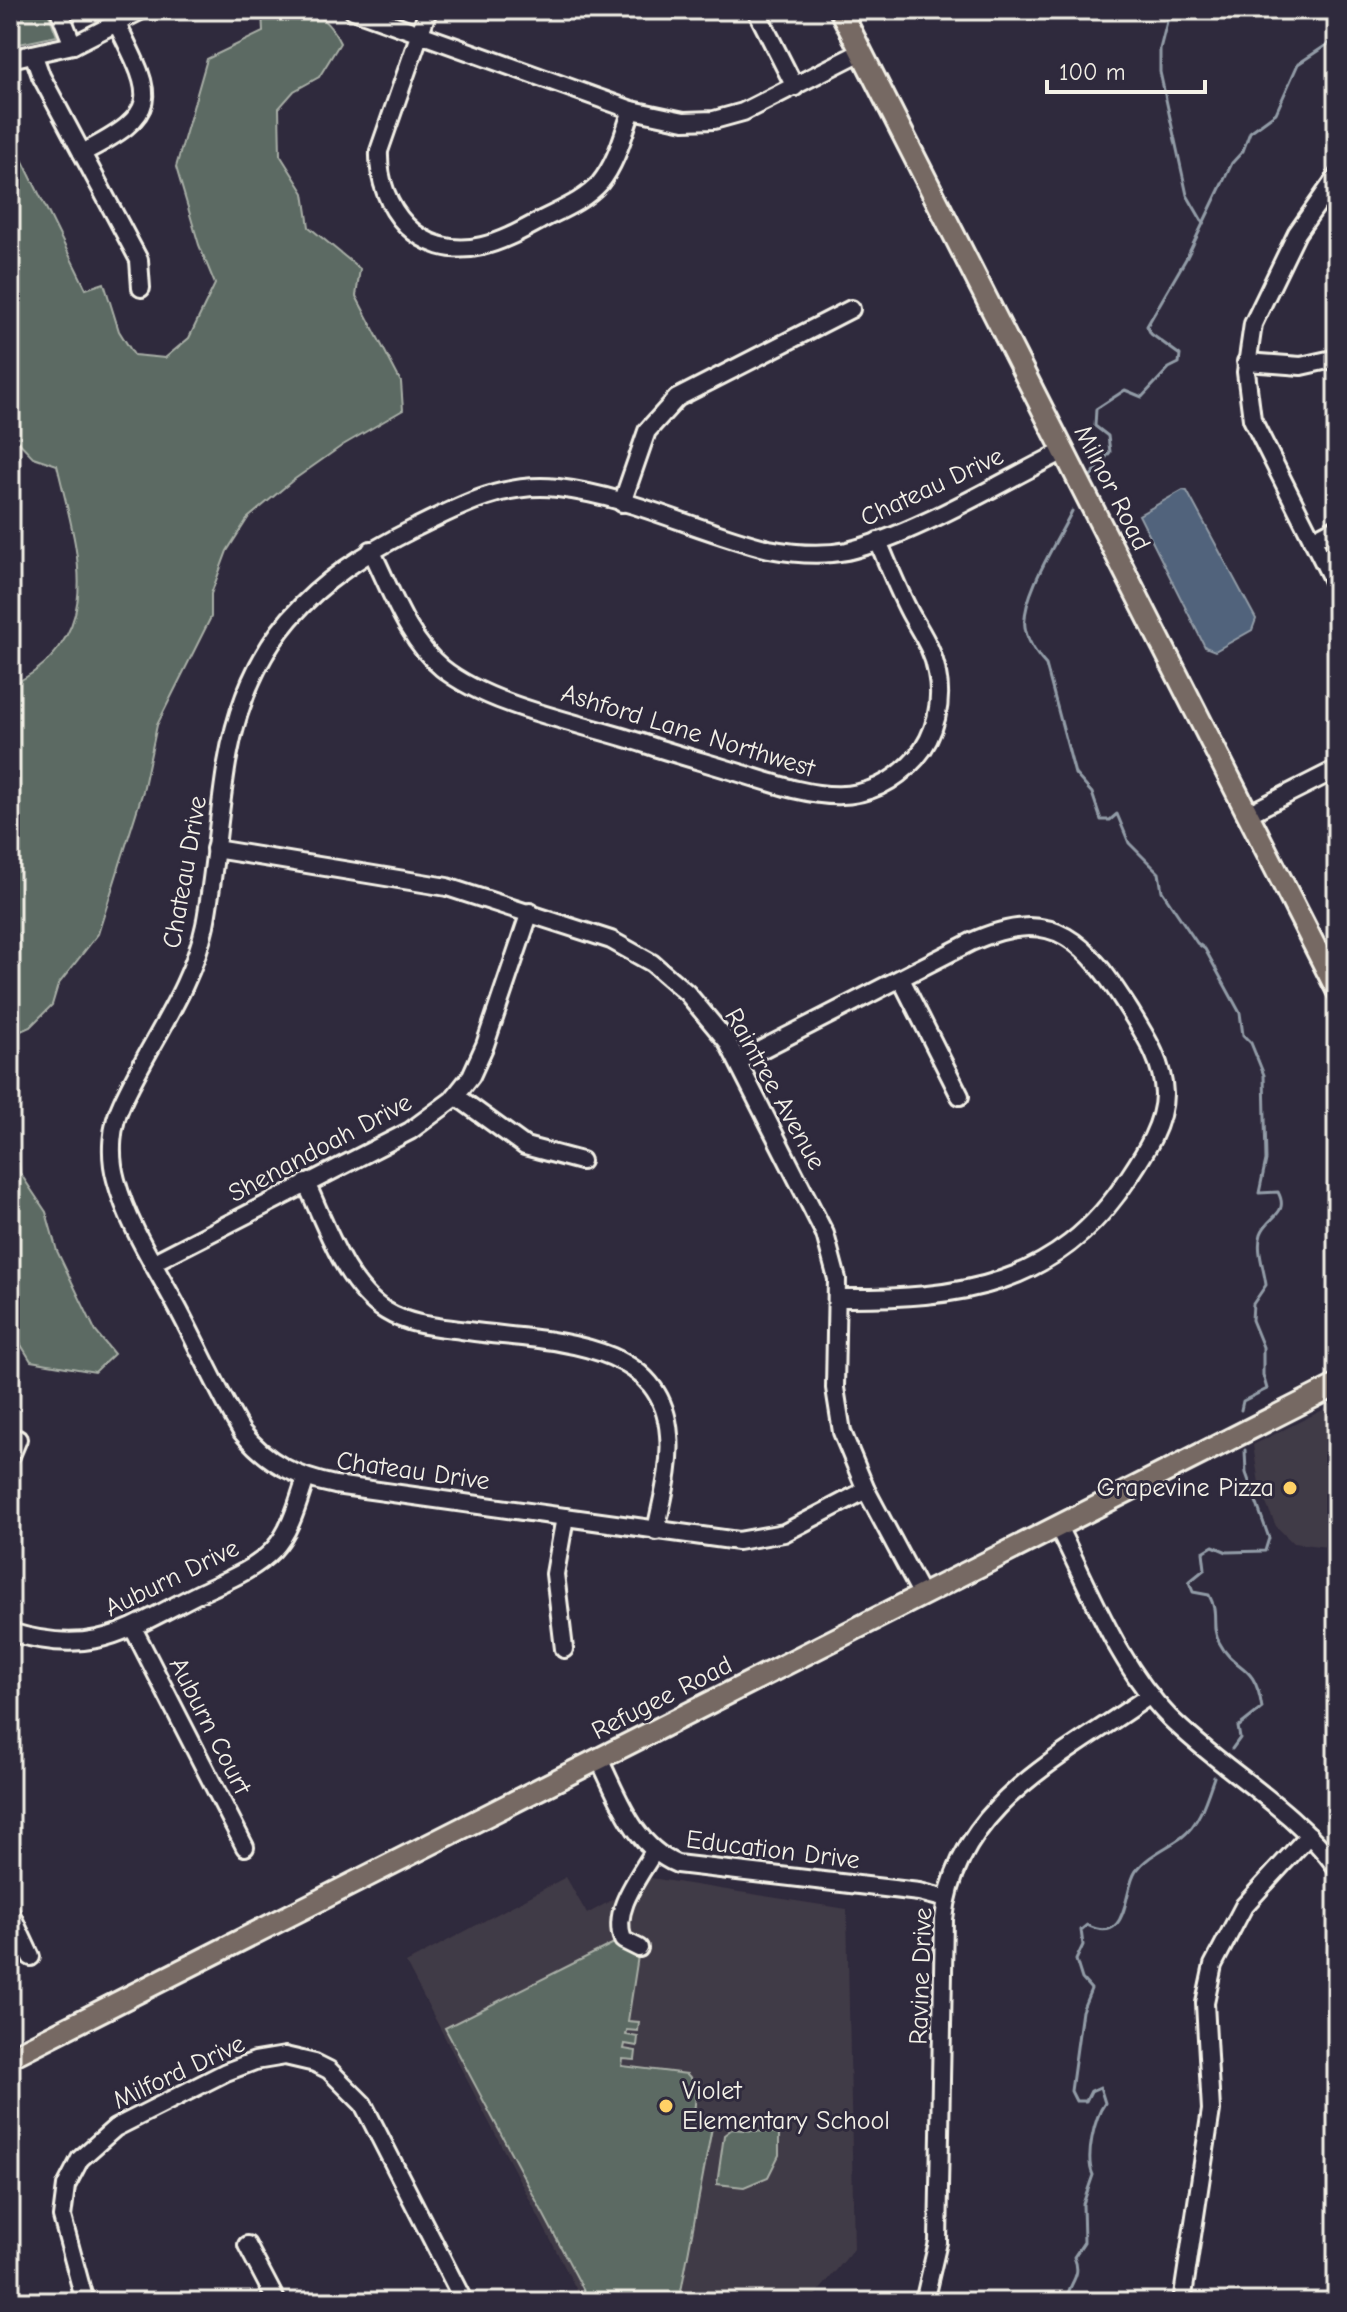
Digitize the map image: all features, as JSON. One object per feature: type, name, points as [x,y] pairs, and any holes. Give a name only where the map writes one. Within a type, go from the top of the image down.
[{"type":"main road","name":"Milnor Road","points":[[840,10],[1250,813],[1337,990]]},
{"type":"main road","name":"Refugee Road","points":[[10,2057],[1337,1385]]},
{"type":"street","points":[[59,10],[73,45]]},
{"type":"street","points":[[10,59],[73,45],[142,10]]},
{"type":"street","points":[[353,10],[632,110],[669,120],[714,120],[743,112],[861,52]]},
{"type":"street","points":[[428,10],[379,151],[378,166],[391,209],[413,231],[438,245],[469,248],[490,244],[578,201],[610,168],[632,110]]},
{"type":"street","points":[[756,10],[795,87]]},
{"type":"street","points":[[82,153],[132,125],[144,104],[145,84],[117,24]]},
{"type":"street","points":[[34,56],[41,76],[139,260],[141,288]]},
{"type":"street","points":[[1337,176],[1297,233],[1253,324],[1246,362],[1252,419],[1337,589]]},
{"type":"street","points":[[622,503],[647,431],[677,398],[851,309]]},
{"type":"street","points":[[1246,362],[1301,366],[1337,358]]},
{"type":"street","name":"Chateau Drive","points":[[866,1490],[769,1538],[738,1541],[306,1478],[276,1465],[242,1432],[152,1263],[116,1180],[113,1133],[122,1103],[194,964],[206,919],[233,733],[263,660],[308,597],[331,576],[371,550],[468,502],[514,489],[561,488],[622,503],[751,545],[796,554],[845,551],[878,541],[1064,451]]},
{"type":"street","points":[[1312,540],[1337,527]]},
{"type":"street","name":"Ashford Lane Northwest","points":[[371,550],[413,633],[431,657],[465,683],[508,701],[669,752],[802,792],[833,797],[864,793],[904,770],[925,747],[939,703],[937,672],[928,642],[912,616],[878,541]]},
{"type":"street","points":[[1250,813],[1337,769]]},
{"type":"street","name":"Raintree Avenue","points":[[215,849],[417,880],[530,912],[611,940],[652,963],[709,1016],[739,1061],[825,1234],[838,1298],[836,1404],[847,1446],[866,1490],[922,1595]]},
{"type":"street","name":"Shenandoah Drive","points":[[152,1263],[410,1131],[456,1096],[471,1076],[485,1045],[530,912]]},
{"type":"street","points":[[739,1061],[999,931],[1030,926],[1061,932],[1096,960],[1147,1038],[1163,1081],[1162,1110],[1150,1141],[1109,1206],[1077,1238],[1039,1265],[996,1283],[953,1293],[838,1298]]},
{"type":"street","points":[[901,979],[960,1096]]},
{"type":"street","points":[[456,1096],[525,1146],[581,1161]]},
{"type":"street","points":[[306,1183],[354,1278],[384,1310],[435,1326],[594,1349],[636,1369],[664,1406],[670,1437],[656,1531]]},
{"type":"street","points":[[10,1458],[18,1439]]},
{"type":"street","name":"Auburn Drive","points":[[10,1632],[41,1641],[71,1643],[101,1639],[133,1628],[264,1558],[284,1535],[306,1478]]},
{"type":"street","points":[[564,1649],[555,1574],[565,1517]]},
{"type":"street","points":[[1058,1527],[1122,1653],[1150,1695],[1198,1742],[1278,1804],[1337,1868]]},
{"type":"street","name":"Auburn Court","points":[[133,1628],[245,1847]]},
{"type":"street","name":"Ravine Drive","points":[[924,2302],[938,2242],[947,1899],[964,1853],[1006,1796],[1150,1695]]},
{"type":"street","name":"Education Drive","points":[[599,1759],[626,1815],[662,1858],[691,1868],[919,1892],[947,1899]]},
{"type":"street","points":[[1182,2302],[1211,2110],[1205,2003],[1213,1965],[1244,1906],[1309,1835]]},
{"type":"street","points":[[639,1948],[623,1940],[620,1924],[630,1892],[654,1851]]},
{"type":"street","points":[[10,1912],[31,1957]]},
{"type":"street","name":"Milford Drive","points":[[85,2302],[62,2217],[66,2186],[80,2159],[115,2128],[226,2072],[255,2061],[285,2056],[315,2063],[329,2070],[363,2104],[464,2302]]},
{"type":"street","points":[[247,2245],[277,2302]]},
{"type":"shaded area","points":[[1337,1403],[1337,1548],[1293,1543],[1276,1526],[1260,1490],[1253,1445]]},
{"type":"shaded area","name":"Violet Elementary School","points":[[566,1877],[587,1914],[651,1878],[847,1909],[854,2249],[810,2302],[583,2302],[406,1963]]},
{"type":"green space","points":[[10,10],[47,10],[57,36],[10,46]]},
{"type":"green space","points":[[262,10],[298,10],[317,15],[333,30],[340,43],[319,77],[294,91],[279,108],[280,155],[304,193],[309,227],[360,269],[356,296],[401,382],[403,410],[343,445],[292,481],[248,518],[227,551],[211,594],[211,617],[157,725],[143,791],[98,934],[58,985],[52,1005],[30,1027],[10,1036],[10,686],[42,666],[62,643],[74,617],[78,589],[72,529],[57,465],[33,457],[10,433],[10,340],[16,321],[10,277],[10,135],[86,289],[104,283],[119,331],[134,355],[165,358],[189,338],[215,284],[199,245],[176,167],[207,59],[263,32]]},
{"type":"green space","points":[[10,1142],[17,1150],[20,1173],[46,1212],[57,1251],[96,1332],[114,1354],[95,1372],[31,1361],[10,1327]]},
{"type":"green space","points":[[616,1942],[638,1956],[628,2021],[639,2022],[638,2031],[627,2030],[626,2035],[638,2037],[637,2046],[625,2044],[624,2049],[636,2051],[635,2060],[623,2059],[622,2066],[687,2074],[697,2085],[694,2114],[714,2117],[679,2302],[590,2302],[445,2028]]},
{"type":"green space","points":[[732,2129],[779,2133],[779,2155],[768,2177],[744,2187],[717,2184],[724,2135]]},
{"type":"water","points":[[1183,490],[1187,491],[1256,619],[1252,630],[1215,651],[1205,647],[1139,515]]},
{"type":"waterway","points":[[1170,10],[1160,49],[1160,72],[1187,195],[1202,221]]},
{"type":"waterway","points":[[1091,476],[1110,452],[1108,436],[1095,426],[1096,409],[1125,390],[1142,397],[1169,368],[1179,363],[1180,355],[1151,334],[1147,326],[1187,257],[1232,163],[1243,151],[1250,132],[1276,113],[1298,64],[1337,38]]},
{"type":"waterway","points":[[1072,511],[1034,584],[1025,614],[1028,637],[1046,665],[1075,774],[1092,793],[1101,820],[1110,820],[1117,814],[1129,843],[1159,873],[1162,891],[1197,943],[1205,949],[1240,1013],[1243,1035],[1251,1043],[1264,1075],[1266,1160],[1259,1193],[1278,1192],[1281,1206],[1261,1234],[1260,1253],[1266,1285],[1253,1304],[1252,1320],[1263,1347],[1263,1375],[1267,1389],[1243,1401],[1241,1410]]},
{"type":"waterway","points":[[1232,1749],[1240,1738],[1238,1727],[1262,1708],[1259,1693],[1250,1674],[1231,1659],[1219,1642],[1209,1595],[1193,1592],[1189,1582],[1205,1569],[1203,1552],[1213,1546],[1227,1552],[1265,1551],[1269,1538],[1246,1473],[1245,1450]]},
{"type":"waterway","points":[[1066,2302],[1077,2270],[1074,2257],[1084,2242],[1083,2204],[1093,2175],[1090,2159],[1092,2138],[1105,2103],[1100,2087],[1091,2091],[1086,2101],[1076,2101],[1071,2091],[1082,2011],[1091,1989],[1082,1979],[1076,1960],[1083,1945],[1081,1930],[1087,1925],[1101,1930],[1111,1928],[1118,1922],[1136,1871],[1194,1825],[1214,1777]]},
{"type":"place","name":"Grapevine Pizza","points":[[1290,1488]]},
{"type":"place","name":"Violet Elementary School","points":[[666,2106]]}]
